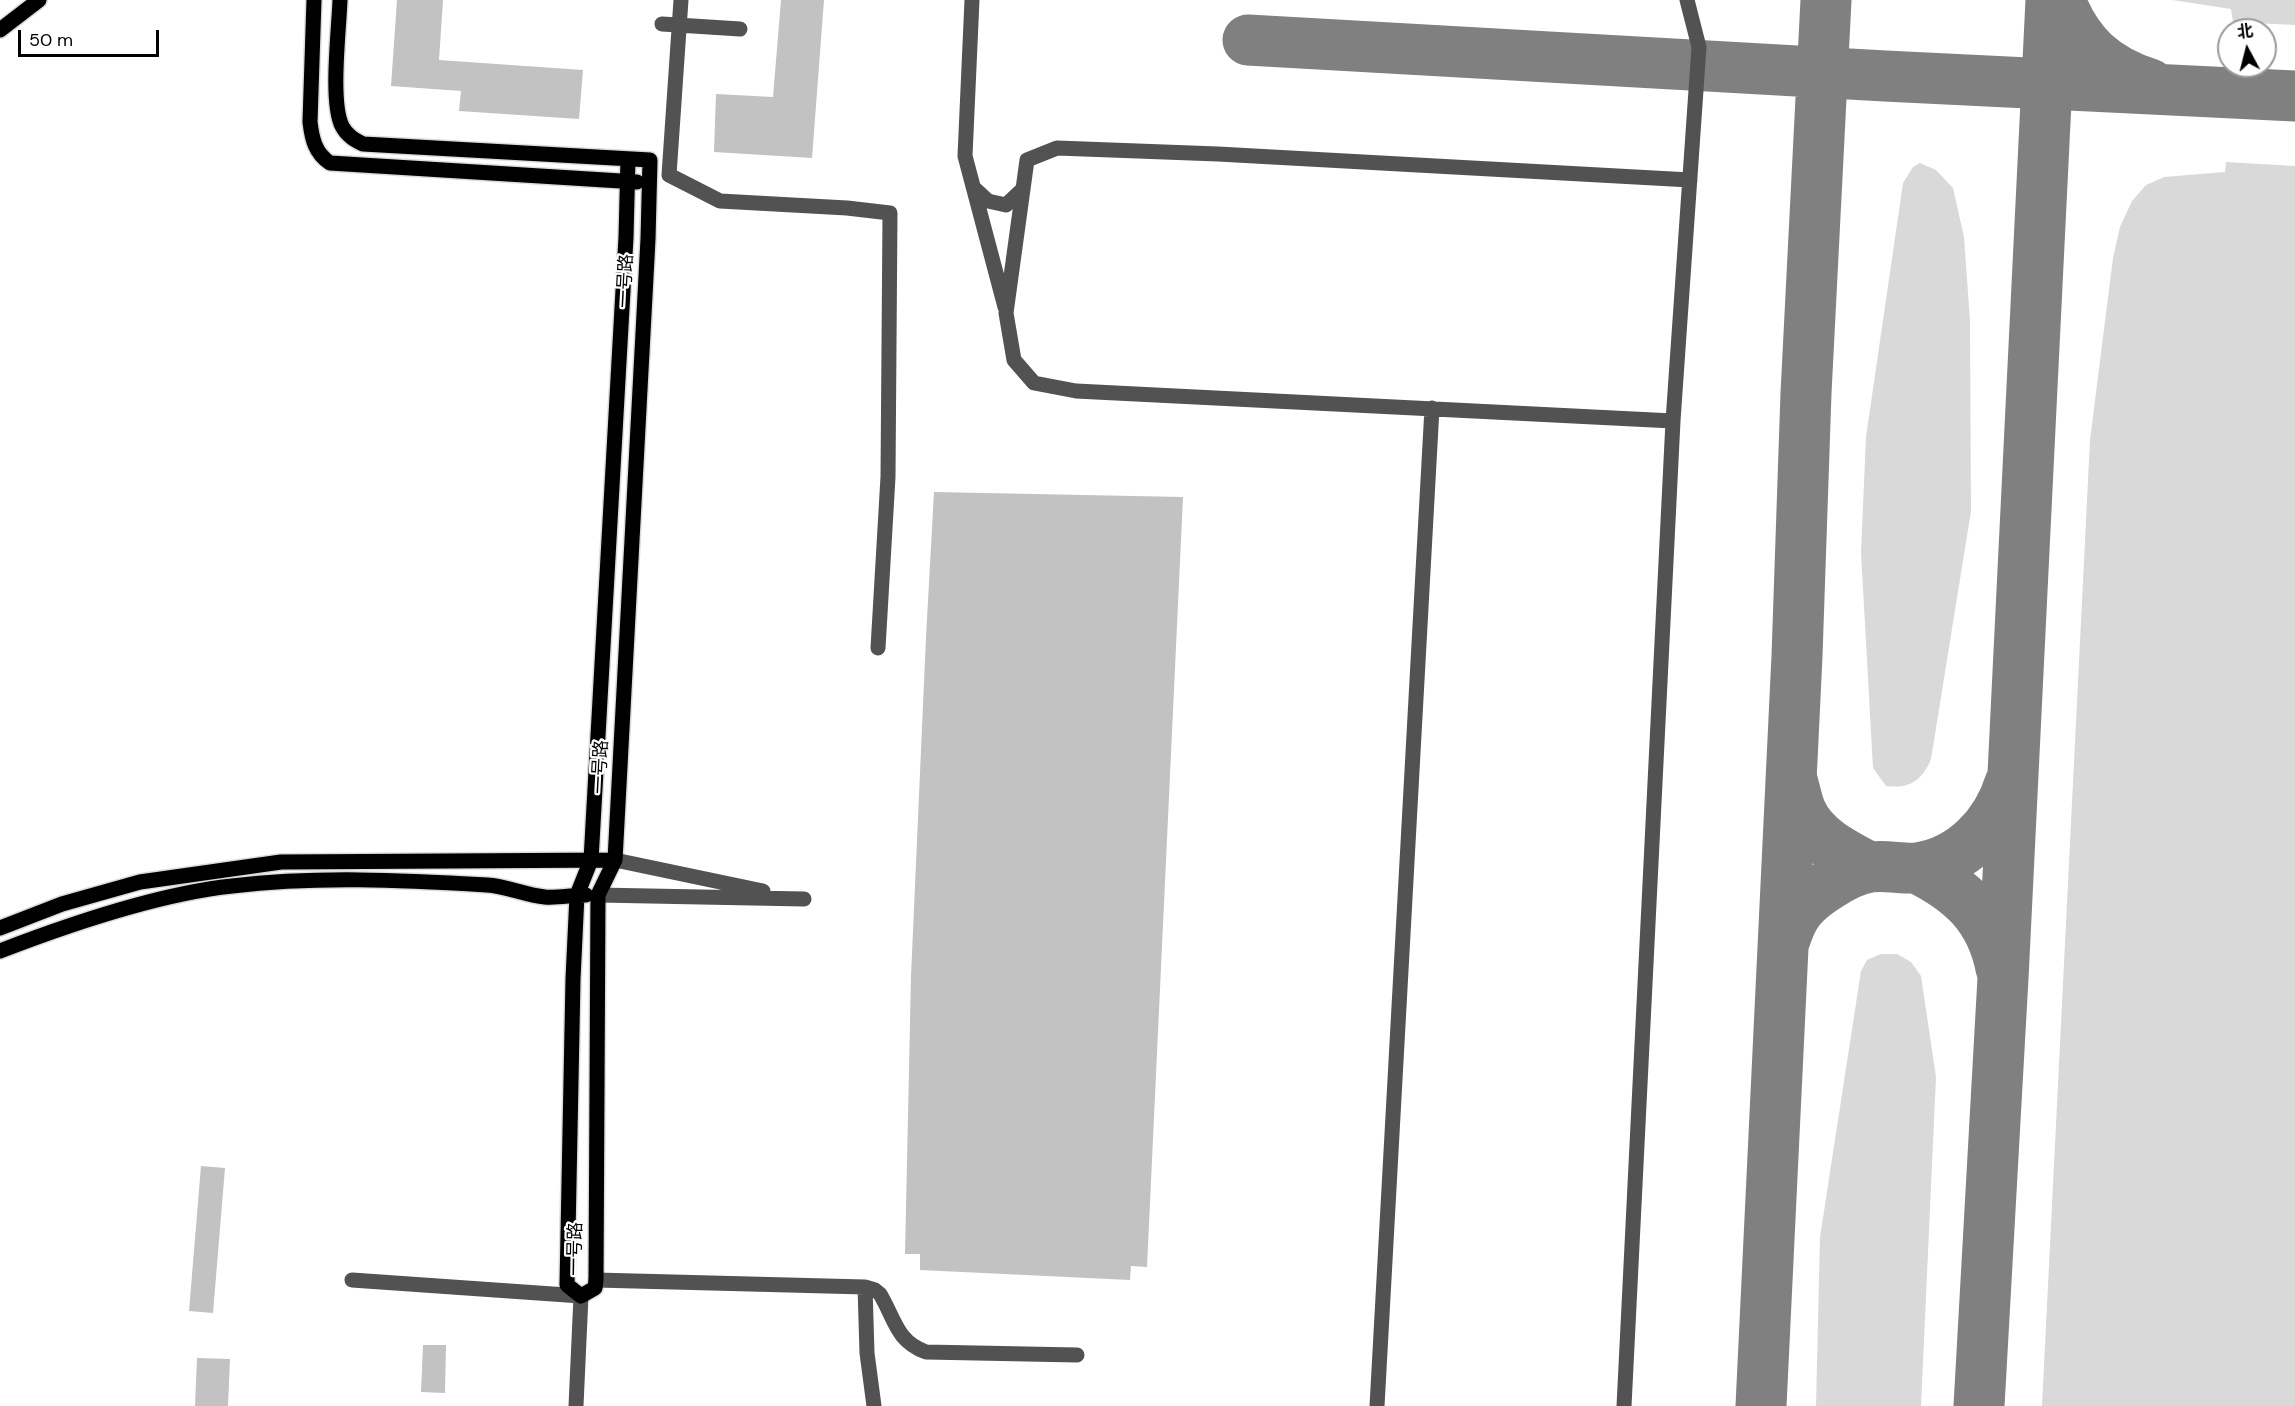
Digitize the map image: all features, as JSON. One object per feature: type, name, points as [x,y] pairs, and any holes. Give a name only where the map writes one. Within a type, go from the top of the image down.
[{"type":"main road","points":[[0,30],[39,0]]},
{"type":"main road","points":[[314,0],[310,122],[317,151],[330,163],[650,182]]},
{"type":"main road","points":[[340,0],[337,108],[343,129],[363,144],[628,159]]},
{"type":"main road","name":"一号路","points":[[628,159],[650,160],[650,182],[615,860],[598,896],[596,1280],[595,1288],[581,1296],[567,1285],[573,979],[577,895],[591,860],[626,237],[628,159]]},
{"type":"main road","points":[[0,928],[62,904],[140,882],[281,862],[615,860]]},
{"type":"main road","points":[[0,951],[36,937],[146,902],[230,886],[319,880],[395,881],[491,885],[545,897],[598,896]]},
{"type":"street","points":[[681,0],[669,175],[720,201],[847,208],[890,213],[888,477],[878,648]]},
{"type":"street","points":[[972,0],[965,156],[1006,314],[1014,360],[1034,383],[1076,391],[1673,421]]},
{"type":"street","points":[[1624,1406],[1673,421],[1699,47],[1687,0]]},
{"type":"street","points":[[662,24],[740,29]]},
{"type":"street","points":[[1006,314],[1027,160],[1057,148],[1218,154],[1690,180]]},
{"type":"street","points":[[973,187],[988,201],[1006,205],[1023,189]]},
{"type":"street","points":[[1377,1406],[1432,408]]},
{"type":"street","points":[[598,896],[804,899],[615,860]]},
{"type":"street","points":[[352,1280],[581,1296],[576,1406]]},
{"type":"street","points":[[596,1280],[865,1287],[880,1294],[903,1339],[926,1352],[1077,1355]]},
{"type":"street","points":[[865,1287],[867,1353],[874,1406]]},
{"type":"shaded area","points":[[2172,0],[2295,0],[2295,25],[2277,24],[2277,18],[2232,18],[2231,9]]},
{"type":"shaded area","points":[[2226,162],[2295,166],[2295,1406],[2042,1406],[2090,440],[2113,258],[2120,227],[2132,201],[2146,185],[2164,177],[2225,172]]},
{"type":"shaded area","points":[[1920,163],[1936,170],[1953,188],[1964,237],[1970,321],[1971,511],[1931,759],[1923,773],[1914,782],[1894,787],[1886,786],[1873,768],[1861,552],[1866,437],[1903,183],[1913,167]]},
{"type":"shaded area","points":[[1881,954],[1897,954],[1911,962],[1921,976],[1936,1077],[1921,1406],[1816,1406],[1820,1237],[1861,971],[1867,960]]},
{"type":"building","points":[[397,0],[443,0],[439,60],[583,70],[579,119],[459,111],[461,91],[391,86]]},
{"type":"building","points":[[781,0],[824,0],[812,158],[714,152],[716,94],[773,97]]},
{"type":"building","points":[[934,492],[1183,497],[1147,1267],[1131,1266],[1130,1280],[920,1270],[920,1254],[905,1254],[911,976]]},
{"type":"building","points":[[201,1166],[225,1168],[213,1313],[189,1311]]},
{"type":"building","points":[[423,1345],[446,1345],[445,1393],[421,1392]]},
{"type":"building","points":[[197,1358],[230,1359],[228,1406],[195,1406]]},
{"type":"taxiway","points":[[1761,1406],[1797,656],[1806,393],[1826,0]]},
{"type":"taxiway","points":[[1979,1406],[2003,978],[2051,0]]},
{"type":"taxiway","points":[[2060,0],[2075,30],[2094,54],[2119,71],[2150,84]]},
{"type":"taxiway","points":[[1248,40],[1885,76],[2295,96]]},
{"type":"taxiway","points":[[1792,780],[1801,811],[1813,830],[1830,845],[1869,867]]},
{"type":"taxiway","points":[[1784,942],[1800,908],[1818,892],[1851,873],[1882,866],[1917,868],[1934,864],[1963,850],[1987,827],[2010,783]]},
{"type":"taxiway","points":[[1917,868],[1948,886],[1972,907],[1990,934],[2001,968]]}]
